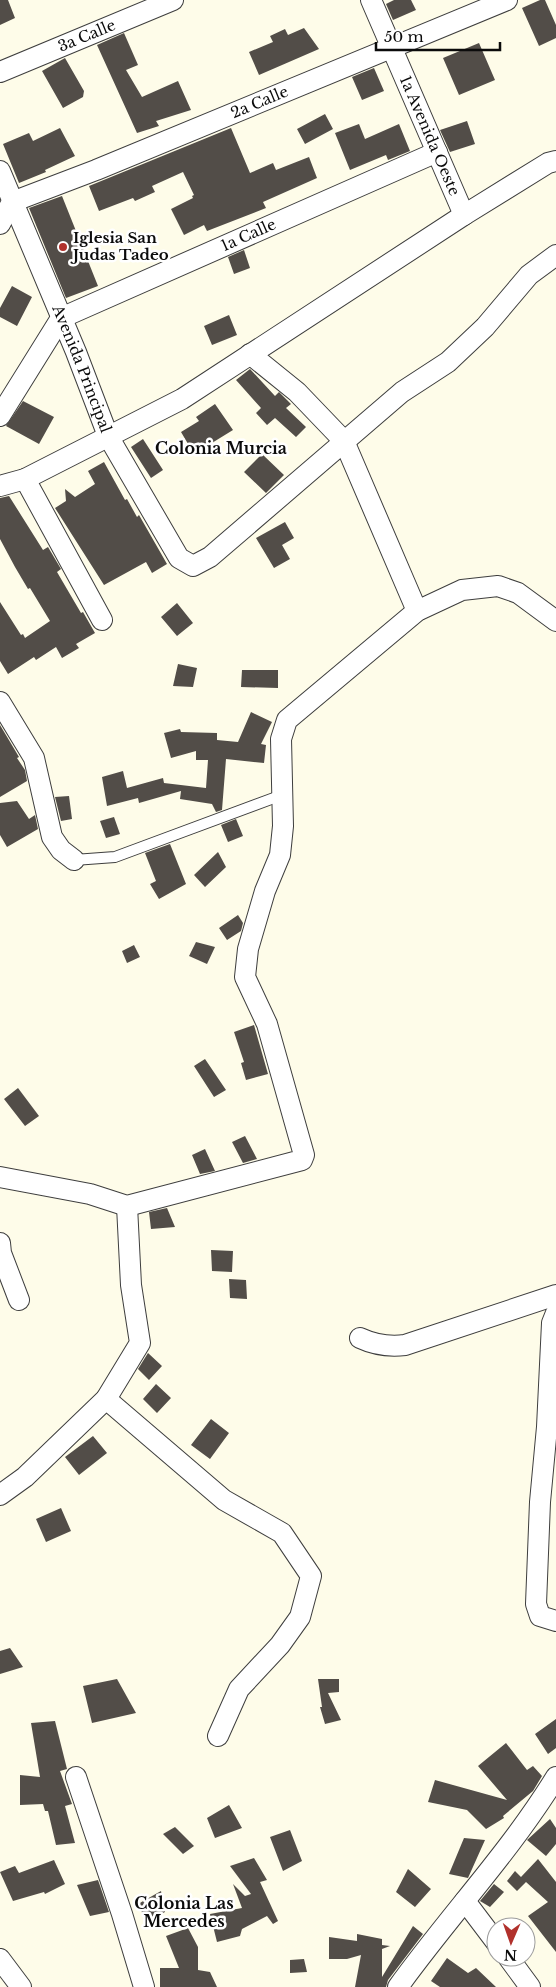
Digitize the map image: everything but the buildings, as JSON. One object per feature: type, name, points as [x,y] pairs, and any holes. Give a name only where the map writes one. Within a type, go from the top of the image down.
[{"type":"street","name":"3a Calle","points":[[0,72],[173,0]]},
{"type":"street","name":"1a Avenida Oeste","points":[[371,0],[464,215]]},
{"type":"street","name":"2a Calle","points":[[12,202],[96,170],[507,0]]},
{"type":"street","name":"1a Calle","points":[[61,318],[437,152]]},
{"type":"street","points":[[0,486],[24,478],[182,399],[464,215],[548,163],[556,161]]},
{"type":"street","name":"Avenida Principal","points":[[0,172],[108,436],[179,558],[193,566],[210,557],[327,458],[344,441]]},
{"type":"street","points":[[0,224],[12,202]]},
{"type":"street","points":[[344,441],[402,392],[448,362],[485,327],[528,275],[556,255]]},
{"type":"street","points":[[0,416],[61,318]]},
{"type":"street","points":[[250,354],[297,392],[344,441],[417,611]]},
{"type":"street","points":[[24,478],[102,620]]},
{"type":"street","points":[[0,1177],[90,1194],[127,1206],[302,1160],[304,1155],[266,1024],[245,977],[248,949],[260,908],[280,855],[283,826],[281,739],[287,720],[417,611],[462,590],[498,586],[518,593],[556,621]]},
{"type":"street","points":[[0,702],[34,758],[52,837],[61,850],[74,860]]},
{"type":"street","points":[[0,1495],[25,1477],[106,1399],[140,1343],[131,1285],[127,1206]]},
{"type":"street","points":[[0,1243],[19,1300]]},
{"type":"street","points":[[360,1338],[371,1343],[389,1347],[405,1345],[556,1295]]},
{"type":"street","points":[[556,1313],[552,1323],[547,1427],[540,1502],[536,1604],[540,1616],[556,1621]]},
{"type":"street","points":[[106,1399],[224,1500],[282,1533],[311,1576],[300,1617],[280,1645],[239,1689],[218,1736]]},
{"type":"street","points":[[76,1777],[122,1914],[144,1987]]},
{"type":"street","points":[[398,1987],[542,1799],[556,1777]]},
{"type":"street","points":[[465,1901],[486,1929]]},
{"type":"street","points":[[0,1959],[21,1987]]},
{"type":"street","points":[[515,1967],[530,1987]]},
{"type":"lane","points":[[74,860],[115,857],[282,794]]},
{"type":"place","name":"Iglesia San Judas Tadeo","points":[[63,247]]},
{"type":"district","name":"Colonia Murcia","points":[[221,448]]},
{"type":"district","name":"Colonia Las Mercedes","points":[[184,1912]]}]
